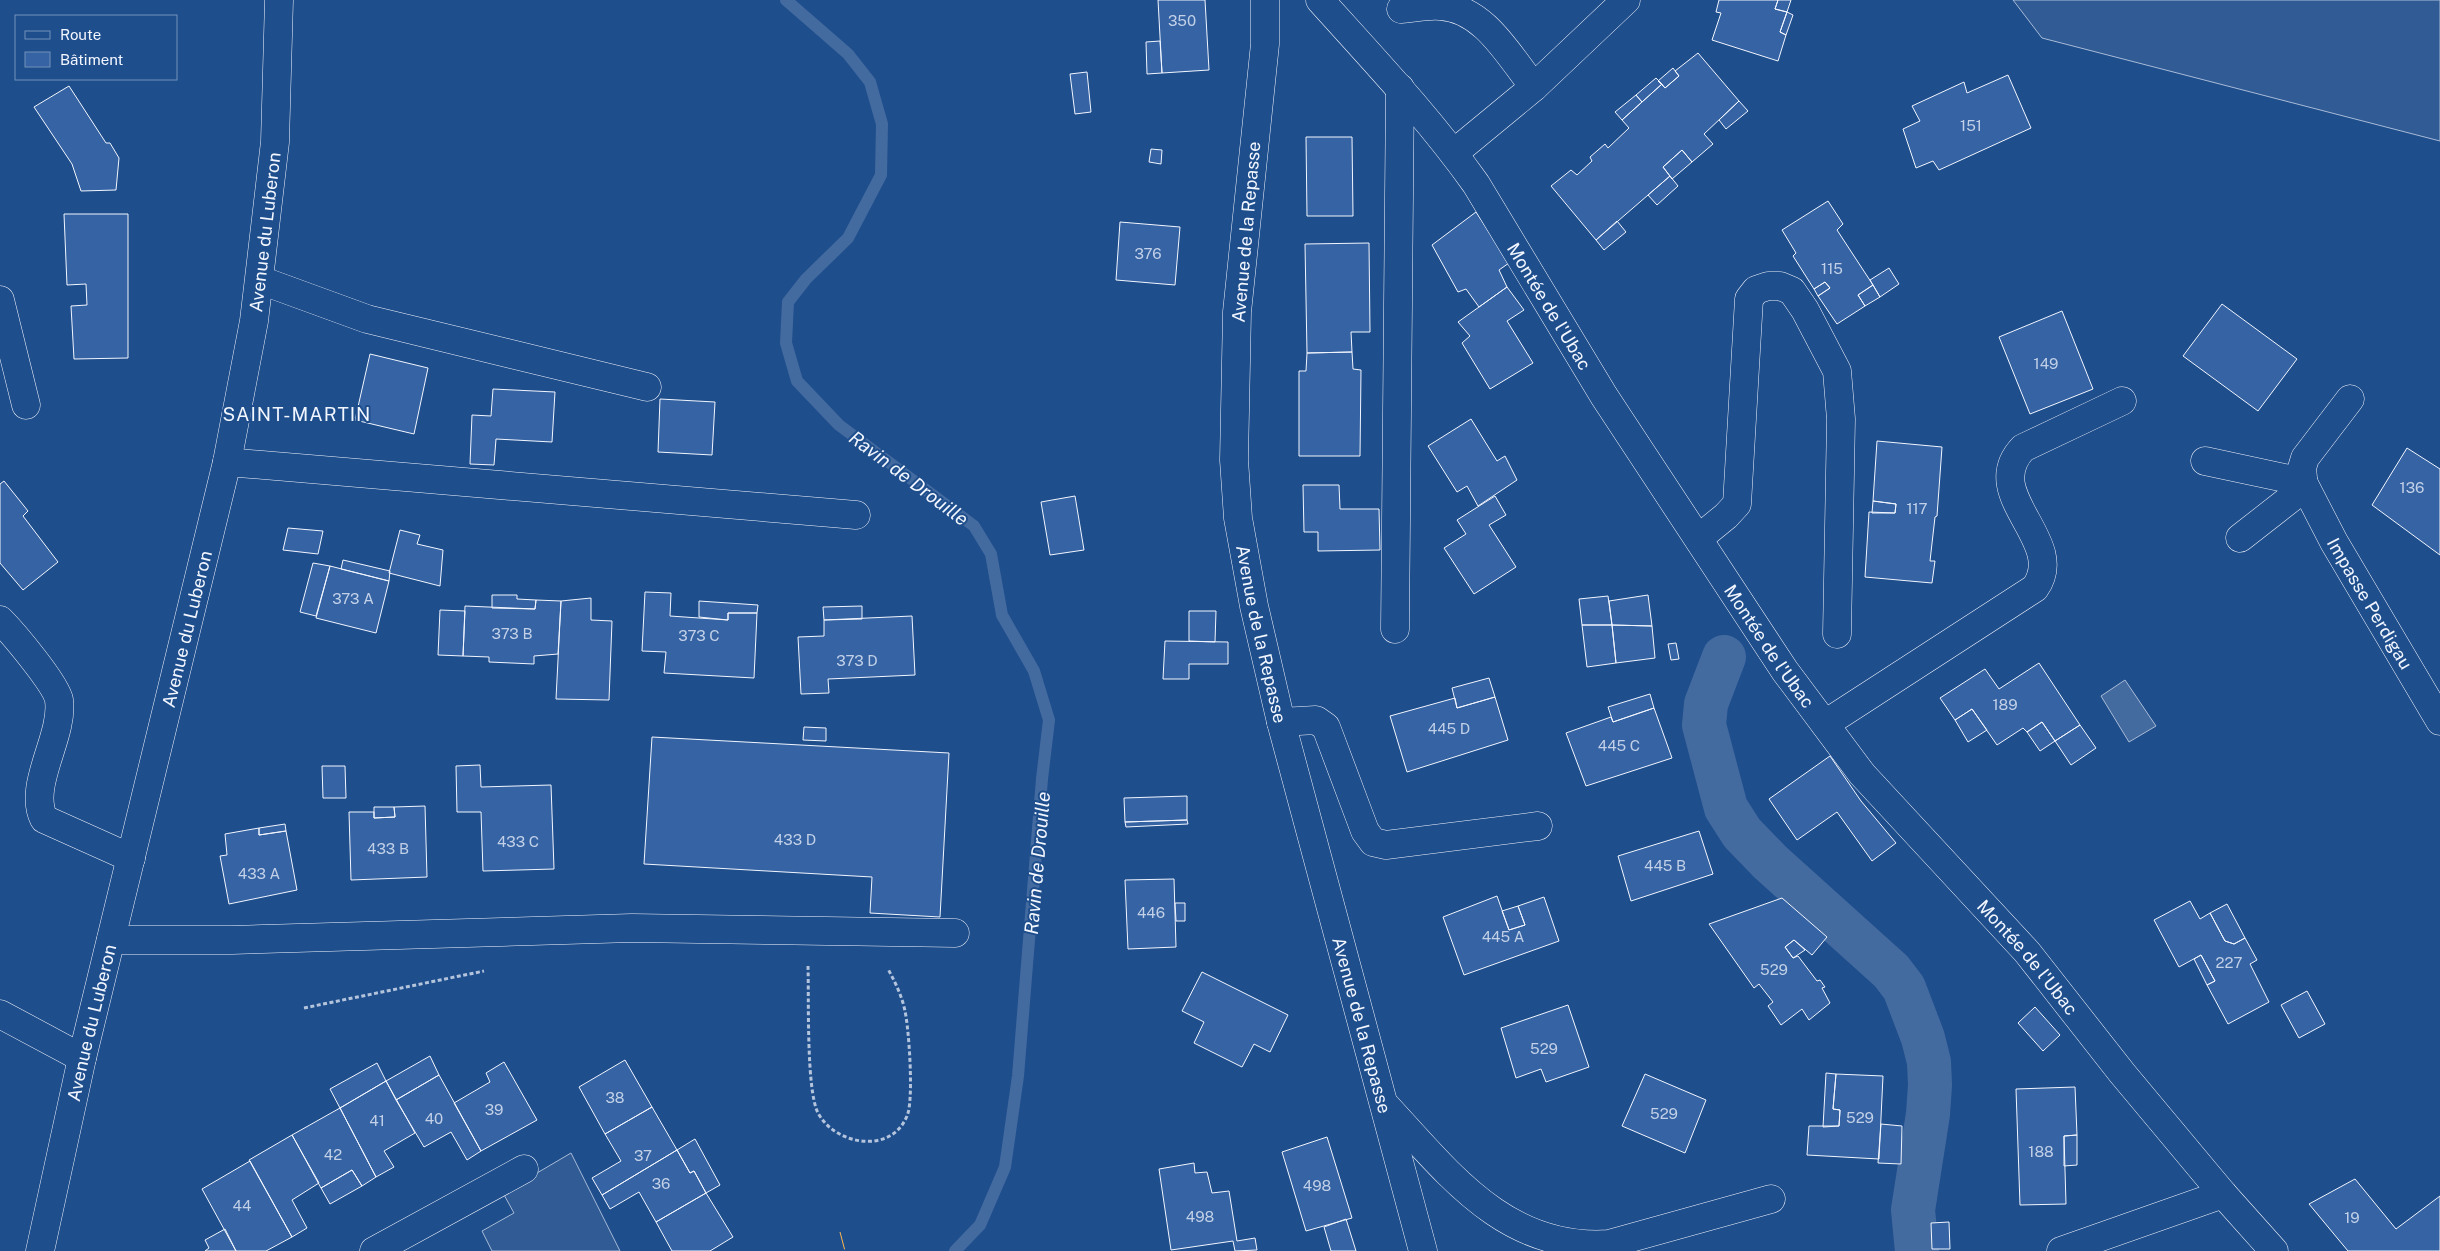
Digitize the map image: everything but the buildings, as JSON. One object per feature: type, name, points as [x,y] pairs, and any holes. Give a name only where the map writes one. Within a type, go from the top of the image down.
[{"type":"street","name":"Avenue du Luberon","points":[[40,1251],[82,1058],[227,462],[254,321],[275,142],[279,0]]},
{"type":"street","name":"Avenue de la Repasse","points":[[1265,0],[1265,44],[1238,312],[1234,460],[1240,527],[1254,606],[1281,722],[1423,1251]]},
{"type":"street","name":"Montée de l'Ubac","points":[[1320,0],[1400,88],[1454,153],[1476,184],[1609,404],[1785,671],[1862,774],[2027,952],[2223,1194],[2274,1251]]},
{"type":"street","points":[[1454,153],[1534,87],[1626,0]]},
{"type":"street","points":[[1401,9],[1440,6],[1469,14],[1483,24],[1534,87]]},
{"type":"street","points":[[1395,629],[1400,88]]},
{"type":"street","points":[[260,280],[367,319],[647,387]]},
{"type":"street","points":[[1699,538],[1734,508],[1738,495],[1749,299],[1760,288],[1776,286],[1788,288],[1795,294],[1805,310],[1834,364],[1838,380],[1842,419],[1837,634]]},
{"type":"street","points":[[0,300],[26,405]]},
{"type":"street","points":[[2240,538],[2304,488],[2302,468],[2305,458],[2350,399]]},
{"type":"street","points":[[1825,724],[2035,588],[2043,571],[2043,561],[2037,541],[2012,493],[2010,475],[2013,460],[2023,448],[2122,401]]},
{"type":"street","points":[[2205,461],[2303,482]]},
{"type":"street","points":[[227,462],[856,515]]},
{"type":"street","name":"Impasse Perdigau","points":[[2303,482],[2334,542],[2440,721]]},
{"type":"street","points":[[0,620],[53,685],[59,700],[59,716],[39,800],[44,819],[131,858]]},
{"type":"street","points":[[1281,722],[1316,720],[1326,727],[1365,831],[1373,842],[1386,845],[1538,826]]},
{"type":"street","points":[[110,940],[232,940],[625,928],[955,933]]},
{"type":"street","points":[[0,1014],[82,1058]]},
{"type":"street","points":[[1384,1104],[1478,1203],[1501,1221],[1523,1233],[1560,1245],[1577,1247],[1609,1244],[1771,1199]]},
{"type":"street","points":[[374,1251],[524,1170]]},
{"type":"street","points":[[2061,1251],[2223,1194]]},
{"type":"path","points":[[807,930],[812,1082],[815,1103],[825,1123],[837,1133],[860,1142],[889,1136],[903,1125],[908,1115],[910,1060],[905,1011],[898,987],[878,954],[854,931]]},
{"type":"path","points":[[304,1008],[454,979],[490,970]]},
{"type":"shaded area","points":[[2013,0],[2440,0],[2440,141],[2042,38]]},
{"type":"shaded area","points":[[2125,680],[2156,726],[2129,742],[2101,696]]},
{"type":"shaded area","points":[[571,1153],[620,1251],[492,1251],[482,1231],[514,1213],[503,1193]]},
{"type":"waterway","name":"Ravin de Drouille","points":[[786,0],[848,54],[870,82],[882,124],[881,175],[848,238],[806,279],[788,302],[786,343],[797,381],[839,425],[974,526],[991,554],[1002,615],[1034,671],[1049,720],[1042,779],[1018,1076],[1005,1167],[980,1225],[955,1251]]},
{"type":"waterway","points":[[1724,657],[1706,704],[1704,725],[1726,808],[1742,833],[1770,862],[1891,971],[1904,988],[1923,1038],[1929,1062],[1930,1085],[1928,1114],[1913,1210],[1917,1251]]},
{"type":"power","points":[[840,1232],[845,1251]]},
{"type":"district","name":"SAINT-MARTIN","points":[[297,414]]}]
